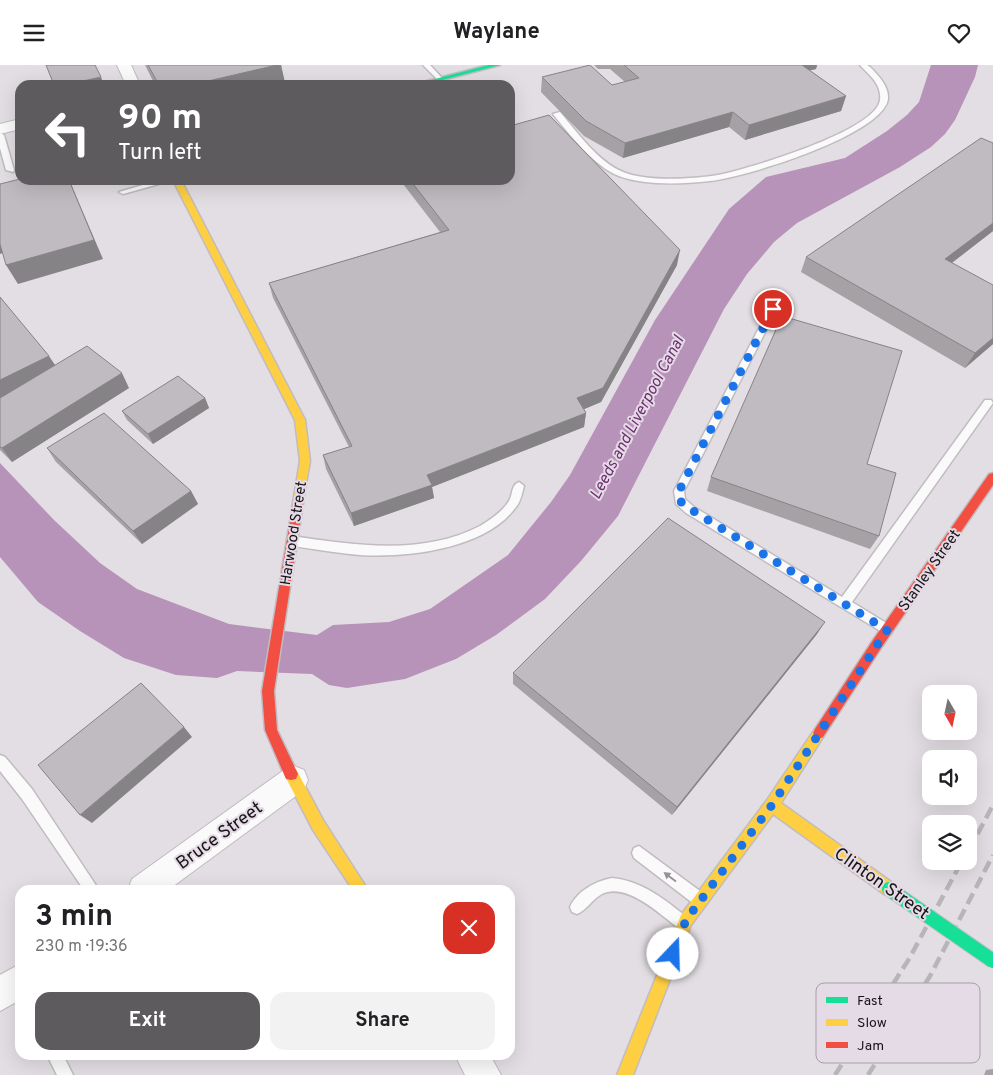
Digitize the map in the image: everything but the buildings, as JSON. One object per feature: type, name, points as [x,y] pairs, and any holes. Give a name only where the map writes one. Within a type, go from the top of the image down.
[{"type":"street","points":[[124,65],[131,80]]},
{"type":"street","points":[[436,80],[497,65]]},
{"type":"street","points":[[0,129],[15,125]]},
{"type":"street","name":"Harwood Street","points":[[180,185],[300,420],[305,461],[268,691],[271,730],[294,780],[318,825],[358,885]]},
{"type":"street","name":"Stanley Street","points":[[625,1075],[684,924],[772,805],[887,630],[993,477]]},
{"type":"street","name":"Bruce Street","points":[[151,885],[294,780]]},
{"type":"street","name":"Clinton Street","points":[[772,805],[993,961]]},
{"type":"street","points":[[0,995],[15,984]]},
{"type":"street","points":[[474,1060],[484,1075]]},
{"type":"lane","points":[[426,65],[440,79]]},
{"type":"lane","points":[[557,114],[608,167],[621,175],[684,180],[719,177],[850,133],[867,122],[878,112],[883,103],[884,95],[882,86],[876,77],[863,65]]},
{"type":"lane","points":[[0,135],[10,170]]},
{"type":"lane","points":[[123,192],[150,185]]},
{"type":"lane","points":[[773,309],[679,491],[680,501],[690,509],[887,630]]},
{"type":"lane","points":[[844,604],[988,403]]},
{"type":"lane","points":[[292,541],[360,550],[378,550],[422,546],[461,539],[483,530],[502,517],[513,503],[519,486]]},
{"type":"lane","points":[[0,761],[27,794],[89,885]]},
{"type":"lane","points":[[639,853],[701,900]]},
{"type":"lane","points":[[577,907],[600,887],[616,885],[632,889],[650,898],[684,924]]},
{"type":"lane","points":[[57,1060],[65,1075]]},
{"type":"water","name":"Leeds and Liverpool Canal","points":[[931,65],[978,65],[975,77],[955,120],[945,134],[931,147],[900,167],[797,223],[774,242],[747,274],[724,309],[618,516],[581,561],[545,599],[496,635],[456,659],[405,679],[347,688],[329,685],[312,674],[237,671],[217,678],[176,675],[124,658],[80,631],[38,602],[0,557],[0,463],[54,520],[100,563],[137,589],[229,624],[317,635],[333,625],[389,622],[430,609],[508,555],[551,502],[570,475],[655,320],[729,209],[766,177],[845,158],[887,131],[907,115],[919,102]]},
{"type":"railway","points":[[977,835],[993,805]]},
{"type":"railway","points":[[926,983],[993,855]]},
{"type":"railway","points":[[894,983],[909,959],[957,870]]},
{"type":"railway","points":[[835,1075],[843,1063]]},
{"type":"railway","points":[[868,1075],[876,1063]]},
{"type":"traffic: fast","points":[[436,80],[497,65]]},
{"type":"traffic: fast","points":[[889,889],[993,961]]},
{"type":"traffic: slow","points":[[180,185],[300,420],[305,461],[298,503]]},
{"type":"traffic: slow","points":[[625,1075],[686,920],[772,805],[819,733]]},
{"type":"traffic: slow","points":[[291,774],[318,825],[358,885]]},
{"type":"traffic: slow","points":[[772,805],[889,889]]},
{"type":"traffic: jam","points":[[819,733],[877,644],[993,477]]},
{"type":"traffic: jam","points":[[291,774],[271,730],[268,691],[298,503]]},
{"type":"route","points":[[673,954],[686,920],[772,805],[887,630],[690,509],[680,501],[679,491],[773,309]]}]
